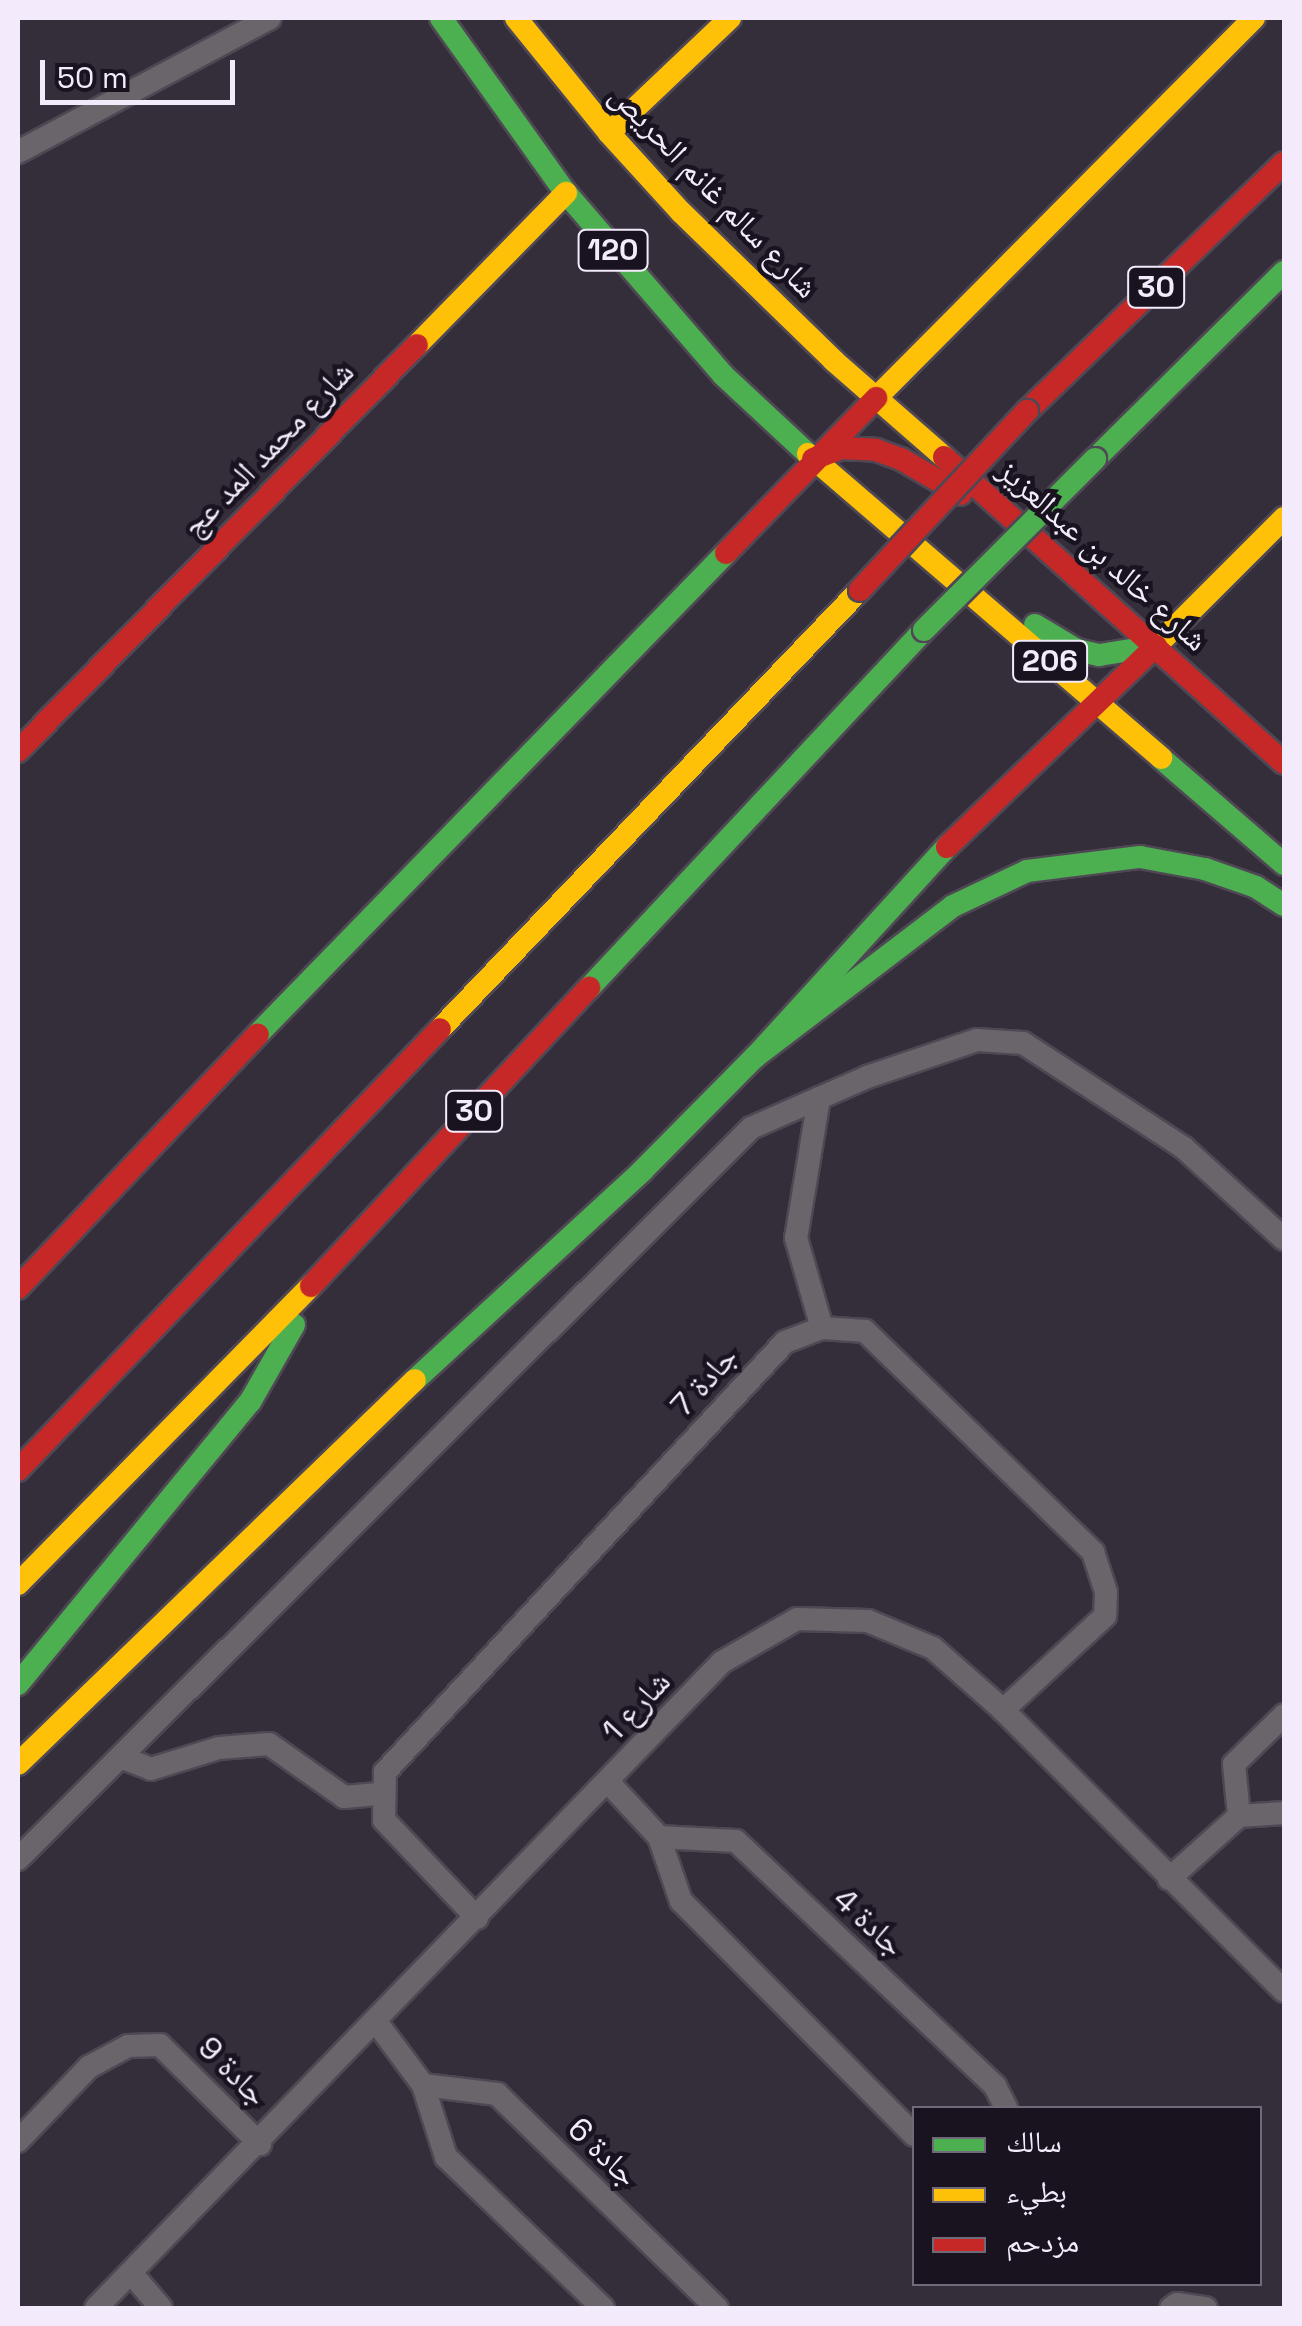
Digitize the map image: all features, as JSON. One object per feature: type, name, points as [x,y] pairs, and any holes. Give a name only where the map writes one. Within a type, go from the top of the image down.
[{"type":"main road","name":"120","points":[[441,18],[566,192],[676,326],[812,460]]},
{"type":"main road","name":"شارع سالم غانم الحريص","points":[[516,18],[609,133],[681,212],[876,398]]},
{"type":"main road","points":[[609,133],[730,18]]},
{"type":"main road","points":[[18,1288],[98,1198],[812,460],[1254,18]]},
{"type":"main road","name":"30","points":[[18,1470],[860,590],[1026,410],[1284,162]]},
{"type":"main road","name":"شارع محمد المد عج","points":[[18,751],[566,192]]},
{"type":"main road","name":"30","points":[[18,1584],[324,1272],[924,630],[1284,272]]},
{"type":"main road","name":"شارع خالد بن عبدالعزيز","points":[[876,398],[1046,544],[1284,763]]},
{"type":"main road","points":[[812,460],[841,448],[876,450],[902,459],[1046,544]]},
{"type":"main road","name":"206","points":[[812,460],[1284,864]]},
{"type":"main road","points":[[18,1764],[363,1427],[642,1171],[755,1056],[908,883],[1284,518]]},
{"type":"main road","points":[[886,520],[1054,639],[1077,650],[1126,654],[1156,646]]},
{"type":"main road","points":[[755,1056],[953,906],[1027,871],[1140,857],[1205,869],[1256,887],[1284,904]]},
{"type":"main road","points":[[18,1684],[250,1402],[324,1272]]},
{"type":"main road","points":[[18,1438],[88,1394]]},
{"type":"street","points":[[18,152],[270,18]]},
{"type":"street","points":[[18,1858],[751,1128],[977,1040],[1023,1043],[1184,1148],[1284,1239]]},
{"type":"street","points":[[820,1098],[796,1238],[822,1328],[865,1332],[1093,1552],[1106,1592],[1105,1616],[1004,1710]]},
{"type":"street","name":"جادة 7","points":[[381,1794],[385,1772],[785,1342],[822,1328]]},
{"type":"street","name":"شارع 1","points":[[96,2308],[260,2144],[722,1662],[797,1619],[868,1621],[933,1648],[1004,1710],[1284,1990]]},
{"type":"street","points":[[1239,1816],[1234,1764],[1284,1714]]},
{"type":"street","points":[[120,1757],[151,1769],[219,1748],[269,1744],[344,1797],[381,1794],[384,1820],[478,1918]]},
{"type":"street","points":[[609,1783],[659,1837],[681,1901],[912,2133]]},
{"type":"street","points":[[1169,1879],[1239,1816],[1284,1813]]},
{"type":"street","name":"جادة 4","points":[[659,1837],[736,1842],[995,2086],[1005,2106]]},
{"type":"street","points":[[377,2022],[423,2085],[446,2157],[603,2308]]},
{"type":"street","name":"جادة 9","points":[[18,2142],[89,2067],[128,2046],[160,2044],[260,2144]]},
{"type":"street","name":"جادة 6","points":[[423,2085],[496,2094],[717,2308]]},
{"type":"street","points":[[131,2273],[161,2308]]},
{"type":"street","points":[[1171,2308],[1176,2304],[1206,2308]]},
{"type":"traffic: fast","points":[[441,18],[566,193],[723,375],[808,454]]},
{"type":"traffic: fast","points":[[1095,459],[1284,272]]},
{"type":"traffic: fast","points":[[924,630],[1095,459]]},
{"type":"traffic: fast","points":[[258,1034],[726,553]]},
{"type":"traffic: fast","points":[[1035,625],[1077,650],[1099,655],[1156,646]]},
{"type":"traffic: fast","points":[[589,988],[924,630]]},
{"type":"traffic: fast","points":[[1161,758],[1284,864]]},
{"type":"traffic: fast","points":[[415,1380],[642,1171],[755,1057],[947,847]]},
{"type":"traffic: fast","points":[[755,1057],[953,906],[1027,871],[1140,857],[1205,869],[1256,887],[1284,905]]},
{"type":"traffic: fast","points":[[18,1684],[250,1402],[294,1325]]},
{"type":"traffic: slow","points":[[516,18],[609,133],[681,212],[834,361],[944,457]]},
{"type":"traffic: slow","points":[[609,133],[730,18]]},
{"type":"traffic: slow","points":[[876,398],[1254,18]]},
{"type":"traffic: slow","points":[[417,345],[566,193]]},
{"type":"traffic: slow","points":[[808,454],[1161,758]]},
{"type":"traffic: slow","points":[[1156,646],[1284,518]]},
{"type":"traffic: slow","points":[[440,1029],[860,590]]},
{"type":"traffic: slow","points":[[18,1584],[311,1286]]},
{"type":"traffic: slow","points":[[18,1764],[415,1380]]},
{"type":"traffic: jam","points":[[1027,411],[1284,163]]},
{"type":"traffic: jam","points":[[18,751],[417,345]]},
{"type":"traffic: jam","points":[[726,553],[876,398]]},
{"type":"traffic: jam","points":[[860,590],[1027,411]]},
{"type":"traffic: jam","points":[[813,459],[841,448],[876,450],[901,459],[961,494]]},
{"type":"traffic: jam","points":[[944,457],[1284,763]]},
{"type":"traffic: jam","points":[[947,847],[1156,646]]},
{"type":"traffic: jam","points":[[311,1286],[589,988]]},
{"type":"traffic: jam","points":[[18,1470],[440,1029]]},
{"type":"traffic: jam","points":[[18,1288],[258,1034]]}]
